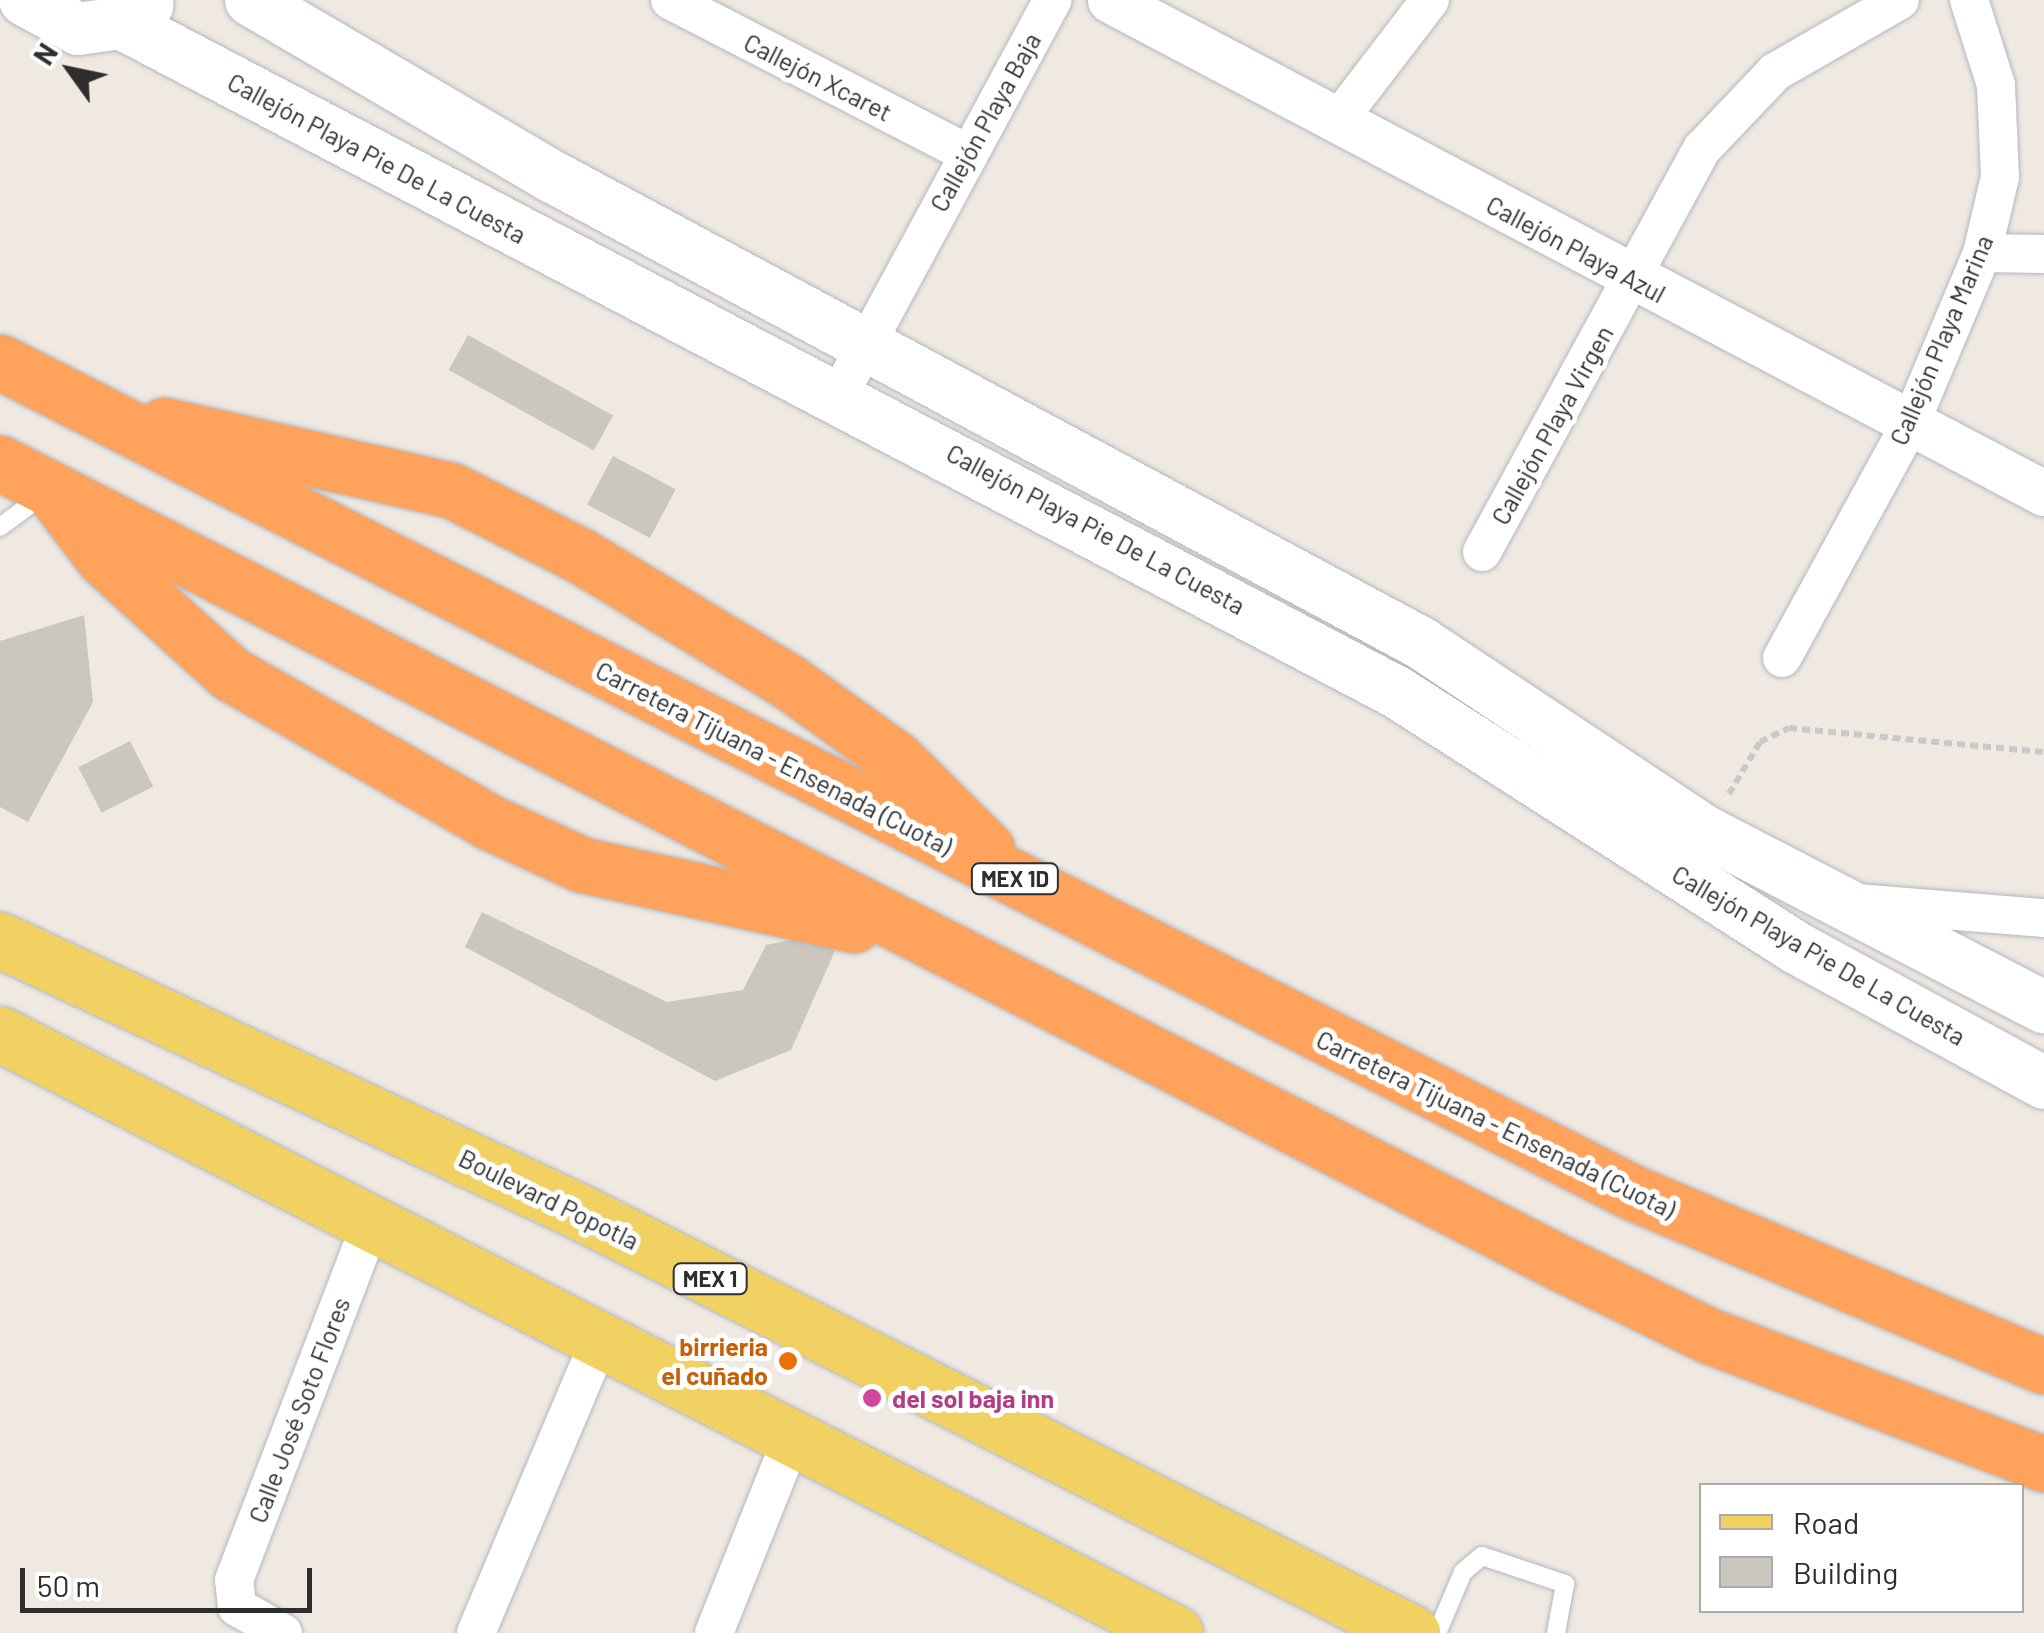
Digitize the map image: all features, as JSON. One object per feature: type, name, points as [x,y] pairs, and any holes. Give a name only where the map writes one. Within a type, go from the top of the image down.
[{"type":"highway","name":"Carretera Tijuana - Ensenada (Cuota)","points":[[0,362],[1748,1248],[2044,1366]]},
{"type":"highway","points":[[97,412],[384,470],[483,506],[685,612],[789,682],[896,759],[1016,879]]},
{"type":"highway","points":[[0,464],[1710,1336],[2044,1464]]},
{"type":"highway","points":[[51,489],[104,559],[231,674],[489,822],[583,865],[962,956]]},
{"type":"main road","points":[[25,0],[78,29],[137,11]]},
{"type":"main road","name":"Callejón Playa Pie De La Cuesta","points":[[251,0],[864,345],[1421,643],[1706,832],[1831,902],[2044,1007]]},
{"type":"main road","name":"Callejón Playa Pie De La Cuesta","points":[[137,11],[839,395],[1398,693],[1796,947],[2044,1083]]},
{"type":"main road","name":"Boulevard Popotla","points":[[0,940],[578,1210],[1412,1633]]},
{"type":"main road","points":[[0,1034],[372,1220],[791,1440],[1175,1633]]},
{"type":"street","name":"Callejón Xcaret","points":[[670,0],[966,153]]},
{"type":"street","name":"Callejón Playa Baja","points":[[839,395],[916,244],[1053,0]]},
{"type":"street","name":"Callejón Playa Azul","points":[[1110,0],[1632,280],[2044,492]]},
{"type":"street","points":[[1338,120],[1430,0]]},
{"type":"street","name":"Callejón Playa Virgen","points":[[1482,552],[1702,150],[1763,85],[1900,0]]},
{"type":"street","name":"Callejón Playa Marina","points":[[1782,658],[1911,422],[1982,253],[2000,177],[1996,86],[1970,0]]},
{"type":"street","points":[[1982,253],[2044,254]]},
{"type":"street","points":[[1831,902],[2044,918]]},
{"type":"street","name":"Calle José Soto Flores","points":[[283,1633],[237,1607],[234,1580],[372,1220]]},
{"type":"street","points":[[476,1633],[600,1339]]},
{"type":"street","points":[[714,1633],[791,1440]]},
{"type":"lane","points":[[0,528],[51,489]]},
{"type":"lane","points":[[1437,1633],[1462,1572],[1482,1556],[1565,1584],[1556,1633]]},
{"type":"path","points":[[1706,832],[1760,742],[1789,728],[2044,752]]},
{"type":"building","points":[[468,335],[613,415],[594,450],[449,370]]},
{"type":"building","points":[[613,456],[676,489],[650,538],[587,505]]},
{"type":"building","points":[[84,615],[93,702],[28,822],[0,807],[0,641]]},
{"type":"building","points":[[130,741],[153,786],[101,813],[78,767]]},
{"type":"building","points":[[482,912],[667,1002],[743,990],[766,945],[815,935],[835,951],[791,1050],[715,1081],[465,947]]},
{"type":"place","name":"birrieria el cuñado","points":[[788,1361]]},
{"type":"place","name":"del sol baja inn","points":[[872,1398]]}]
